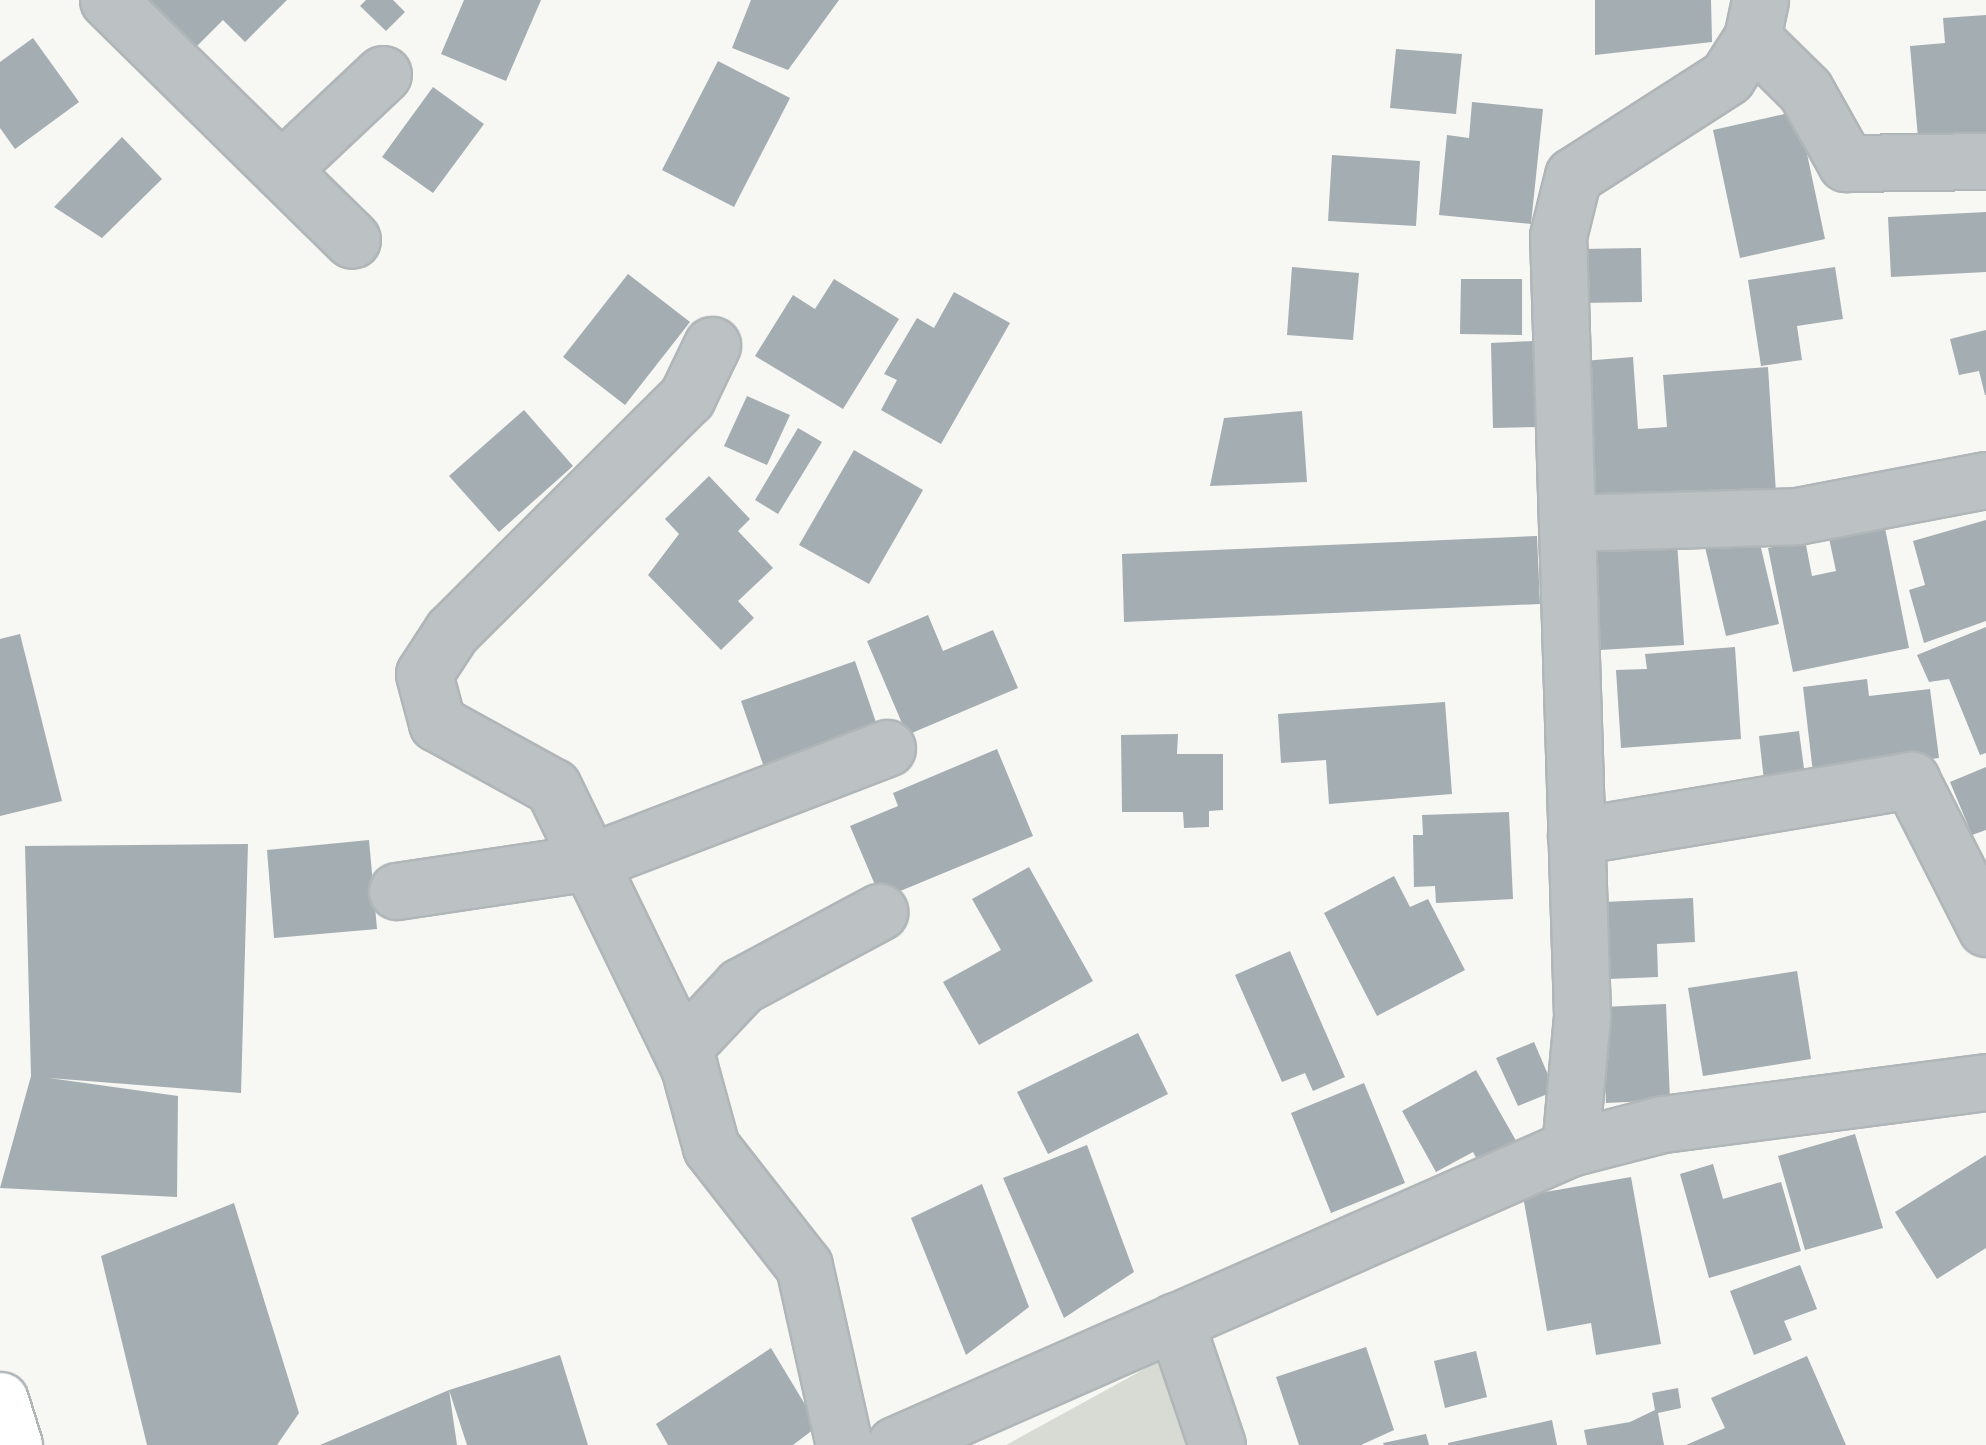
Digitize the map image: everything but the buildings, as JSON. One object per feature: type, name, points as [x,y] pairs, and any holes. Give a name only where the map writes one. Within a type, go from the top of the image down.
[{"type":"main road","points":[[0,1400],[14,1445]]},
{"type":"street","points":[[108,0],[352,240]]},
{"type":"street","points":[[1570,1148],[1582,1015],[1558,236],[1573,176],[1727,77],[1756,19],[1805,90],[1846,163],[1986,161]]},
{"type":"street","points":[[281,170],[383,74]]},
{"type":"street","points":[[712,345],[687,397],[452,631],[424,674],[437,723],[552,787],[681,1050],[711,1147],[804,1266],[844,1445]]},
{"type":"street","points":[[1567,523],[1797,516],[1986,480]]},
{"type":"street","points":[[397,891],[590,862],[887,748]]},
{"type":"street","points":[[1576,836],[1911,780],[1979,889]]},
{"type":"street","points":[[681,1050],[742,986],[879,912]]},
{"type":"street","points":[[895,1445],[1570,1148],[1663,1124],[1986,1082]]},
{"type":"street","points":[[1175,1321],[1216,1445]]},
{"type":"shaded area","points":[[1190,1344],[1203,1445],[1006,1445]]}]
